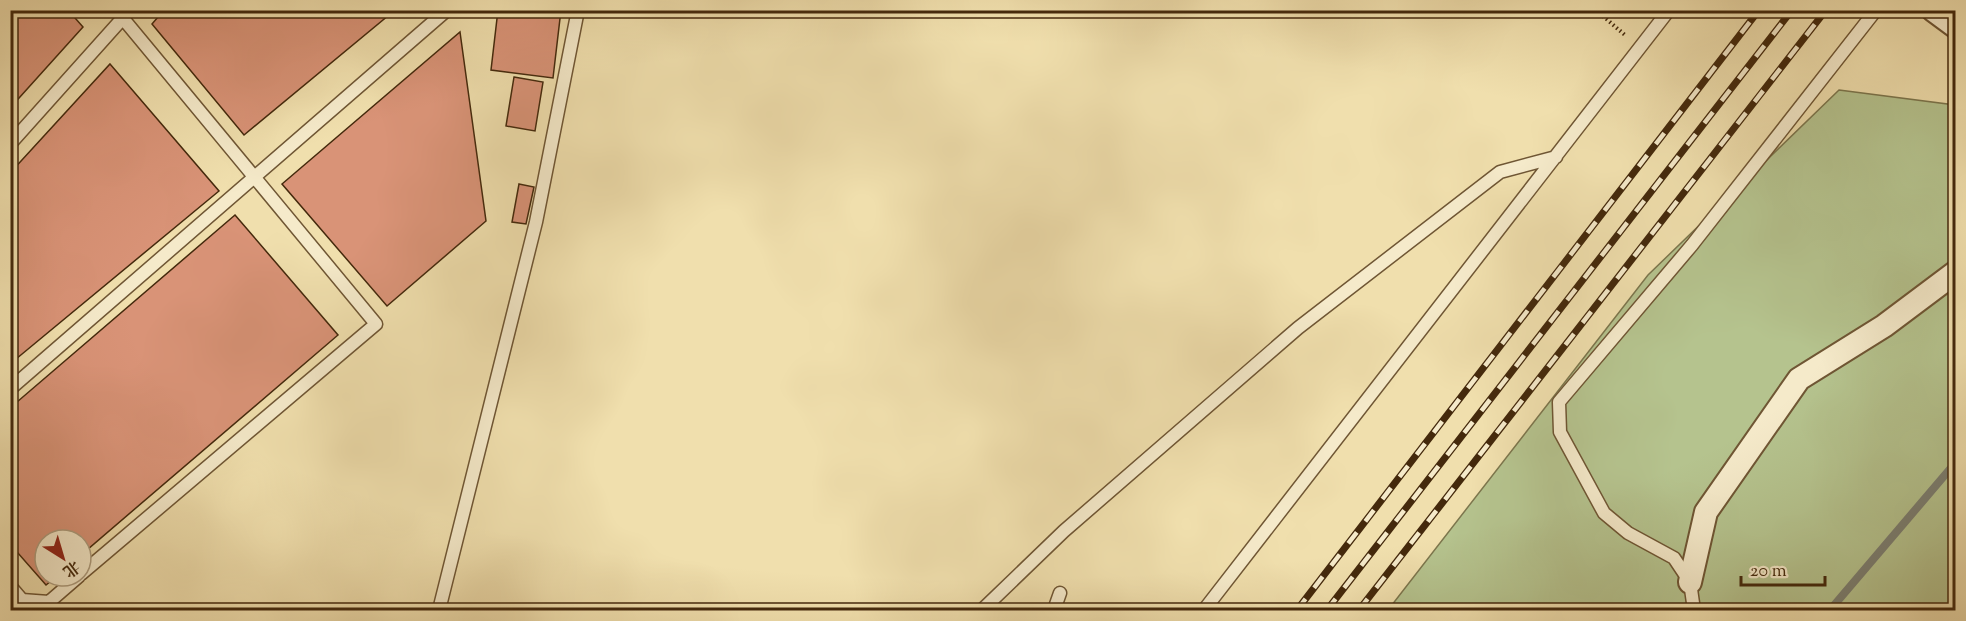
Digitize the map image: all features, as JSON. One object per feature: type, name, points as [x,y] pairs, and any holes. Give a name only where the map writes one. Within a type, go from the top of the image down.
[{"type":"street","points":[[1933,10],[1956,27]]},
{"type":"street","points":[[1689,582],[1706,512],[1799,379],[1884,326],[1956,272]]},
{"type":"lane","points":[[10,389],[447,10]]},
{"type":"lane","points":[[439,610],[536,222],[578,10]]},
{"type":"lane","points":[[1204,610],[1669,10]]},
{"type":"lane","points":[[1694,610],[1689,582],[1674,558],[1628,533],[1604,513],[1560,432],[1559,402],[1692,245],[1876,10]]},
{"type":"lane","points":[[10,144],[123,13],[376,324],[93,564]]},
{"type":"lane","points":[[982,610],[1064,531],[1298,328],[1500,172],[1556,157]]},
{"type":"lane","points":[[10,586],[22,600],[49,602],[65,588]]},
{"type":"lane","points":[[1053,610],[1060,593]]},
{"type":"path","points":[[1596,10],[1640,48]]},
{"type":"green space","points":[[1839,90],[1955,105],[1955,610],[1388,610],[1648,275]]},
{"type":"building","points":[[10,10],[68,10],[83,27],[10,108]]},
{"type":"building","points":[[164,10],[395,10],[244,135],[152,24]]},
{"type":"building","points":[[498,10],[561,10],[553,78],[491,70]]},
{"type":"building","points":[[460,32],[486,221],[387,306],[282,184]]},
{"type":"building","points":[[110,64],[219,191],[10,364],[10,173]]},
{"type":"building","points":[[514,77],[543,82],[535,131],[506,126]]},
{"type":"building","points":[[519,184],[534,187],[526,224],[512,222]]},
{"type":"building","points":[[235,215],[338,335],[93,545],[93,528],[33,528],[33,570],[10,544],[10,408]]},
{"type":"waterway","points":[[1830,610],[1956,462]]},
{"type":"railway","points":[[1297,610],[1759,10]]},
{"type":"railway","points":[[1327,610],[1792,10]]},
{"type":"railway","points":[[1359,610],[1826,10]]}]
